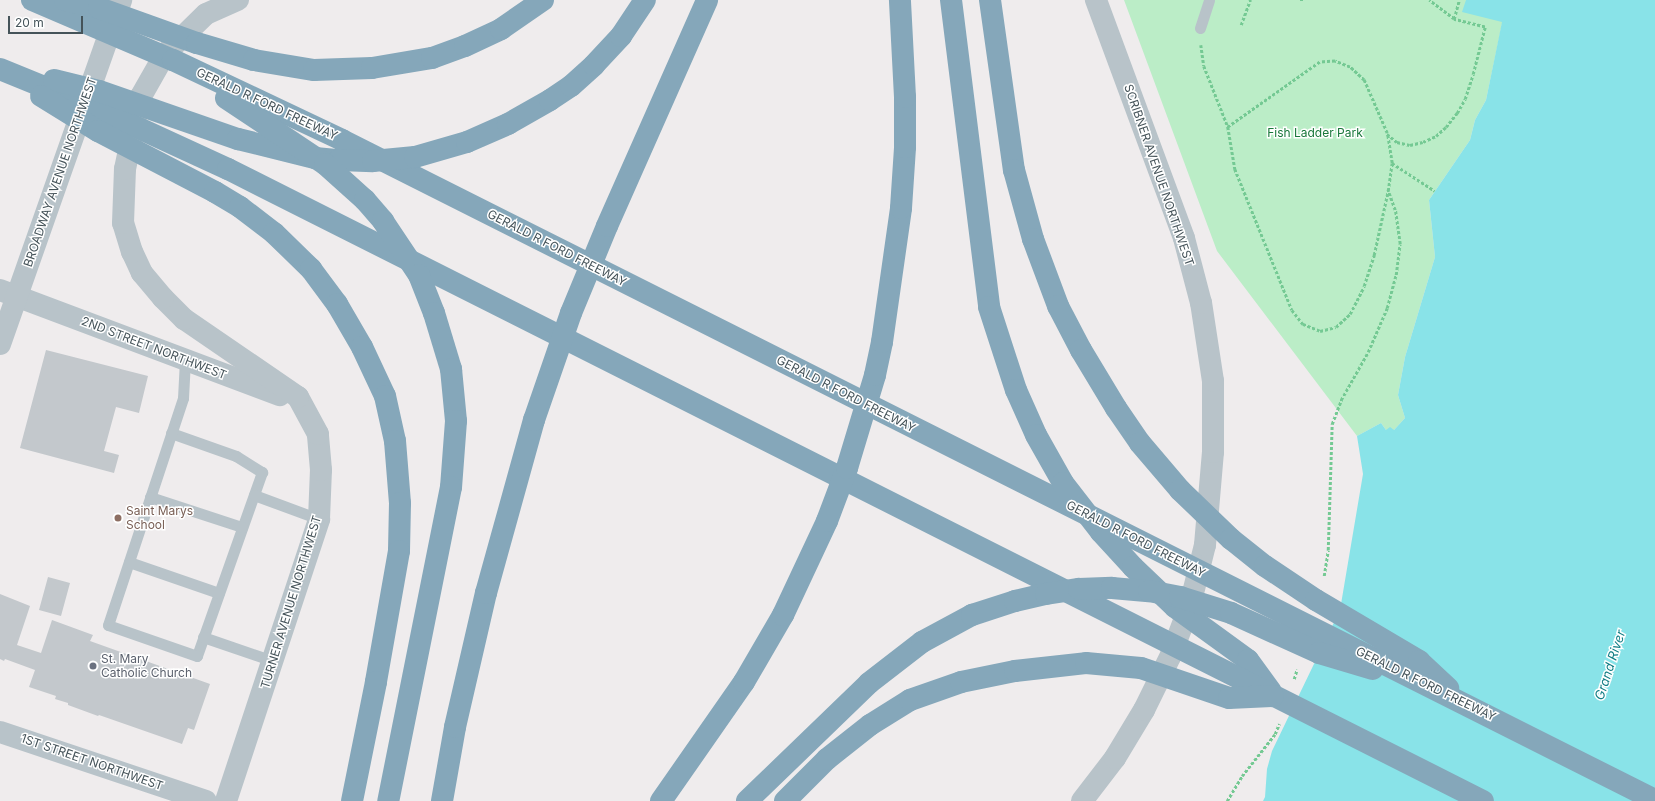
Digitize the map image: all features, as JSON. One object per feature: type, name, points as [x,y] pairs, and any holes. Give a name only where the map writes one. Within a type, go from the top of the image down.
[{"type":"highway","name":"GERALD R FORD FREEWAY","points":[[32,0],[173,60],[342,140],[1411,678],[1462,701],[1655,800]]},
{"type":"highway","points":[[65,0],[99,8],[197,43],[254,60],[314,70],[372,68],[432,58],[465,46],[501,30],[543,0]]},
{"type":"highway","points":[[1,70],[80,86],[271,148],[315,158],[373,161],[416,157],[467,142],[508,124],[571,86],[594,65],[621,36],[645,0]]},
{"type":"highway","points":[[442,801],[455,727],[486,593],[534,420],[571,313],[607,226],[707,0]]},
{"type":"highway","points":[[661,801],[744,682],[782,615],[804,572],[827,521],[847,468],[875,375],[882,342],[901,208],[905,147],[905,97],[900,0]]},
{"type":"highway","points":[[951,0],[989,307],[1016,390],[1036,435],[1063,483],[1101,532],[1157,591],[1224,644],[1244,669],[1274,696],[1483,801]]},
{"type":"highway","points":[[990,0],[1014,170],[1033,239],[1058,306],[1094,373],[1140,443],[1180,490],[1231,539],[1265,566],[1316,600],[1419,661],[1462,701]]},
{"type":"highway","points":[[173,60],[212,89],[325,164],[366,200],[384,221],[403,248],[419,275],[434,313],[451,369],[456,421],[451,487],[388,801]]},
{"type":"highway","points":[[1,70],[94,107],[194,153],[1244,669]]},
{"type":"highway","points":[[1,70],[98,131],[215,192],[240,207],[274,233],[311,269],[337,304],[362,347],[385,396],[395,441],[400,503],[399,550],[376,682],[352,801]]},
{"type":"highway","points":[[747,801],[869,683],[922,642],[972,615],[1015,601],[1046,594],[1079,589],[1112,588],[1149,591],[1180,597],[1231,613],[1319,653],[1351,664],[1411,678]]},
{"type":"highway","points":[[785,801],[827,759],[870,725],[910,700],[961,682],[1015,671],[1086,663],[1141,668],[1230,698],[1274,696]]},
{"type":"street","name":"BROADWAY AVENUE NORTHWEST","points":[[0,344],[8,293],[121,0]]},
{"type":"street","name":"TURNER AVENUE NORTHWEST","points":[[226,801],[319,519],[321,451],[318,434],[298,397],[184,319],[162,298],[142,273],[132,252],[123,223],[125,169],[140,98],[164,54],[206,14],[238,0]]},
{"type":"street","name":"SCRIBNER AVENUE NORTHWEST","points":[[1082,801],[1116,758],[1144,710],[1171,655],[1190,605],[1205,545],[1213,452],[1214,381],[1201,303],[1184,238],[1096,0]]},
{"type":"street","name":"2ND STREET NORTHWEST","points":[[8,293],[279,394],[306,411]]},
{"type":"street","name":"1ST STREET NORTHWEST","points":[[0,732],[206,801]]},
{"type":"lane","points":[[1200,28],[1209,0]]},
{"type":"lane","points":[[171,433],[236,456],[262,472],[197,656],[108,625],[150,496],[171,433],[183,398],[185,359]]},
{"type":"lane","points":[[254,495],[319,519]]},
{"type":"lane","points":[[150,496],[242,527]]},
{"type":"lane","points":[[129,562],[219,593]]},
{"type":"lane","points":[[203,637],[273,661]]},
{"type":"path","points":[[1241,25],[1250,0]]},
{"type":"path","points":[[1300,0],[1305,0]]},
{"type":"path","points":[[1387,133],[1397,142],[1410,145],[1423,142],[1446,127],[1457,114],[1465,99],[1471,80],[1485,27],[1454,19],[1429,0]]},
{"type":"path","points":[[1454,19],[1459,0]]},
{"type":"path","points":[[1200,28],[1201,52],[1204,66],[1228,127],[1234,169],[1292,310],[1303,324],[1320,331],[1336,327],[1350,314],[1364,286],[1374,255],[1388,191],[1392,163],[1387,133],[1364,80],[1350,67],[1335,61],[1320,62],[1228,127]]},
{"type":"path","points":[[1392,163],[1435,191]]},
{"type":"path","points":[[1324,581],[1328,550],[1332,424],[1341,400],[1368,352],[1387,308],[1396,275],[1400,244],[1395,210],[1388,191]]},
{"type":"path","points":[[1292,684],[1300,662]]},
{"type":"path","points":[[1227,801],[1242,776],[1275,734],[1280,720]]},
{"type":"green space","name":"Fish Ladder Park","points":[[1124,0],[1507,0],[1486,100],[1475,120],[1470,140],[1429,200],[1435,257],[1405,357],[1398,395],[1405,418],[1394,430],[1386,430],[1381,423],[1357,436],[1217,251]]},
{"type":"water","name":"Grand River","points":[[1466,0],[1655,0],[1655,801],[1263,801],[1265,797],[1267,769],[1272,751],[1340,610],[1363,474],[1357,436],[1381,423],[1386,430],[1390,427],[1394,430],[1405,418],[1398,395],[1405,357],[1435,257],[1429,200],[1470,140],[1475,120],[1486,100],[1502,22],[1462,12]]},
{"type":"building","points":[[46,350],[148,376],[139,413],[116,407],[104,451],[119,455],[114,473],[20,448]]},
{"type":"building","points":[[48,577],[70,583],[61,616],[39,610]]},
{"type":"building","name":"St. Mary Catholic Church","points":[[0,594],[30,606],[17,645],[41,653],[52,620],[93,635],[90,641],[210,684],[194,730],[188,728],[182,744],[68,705],[68,703],[55,699],[56,696],[29,687],[35,670],[5,659],[4,661],[0,659]]},
{"type":"place","name":"Saint Marys School","points":[[118,518]]},
{"type":"place","name":"St. Mary Catholic Church","points":[[93,666]]}]
